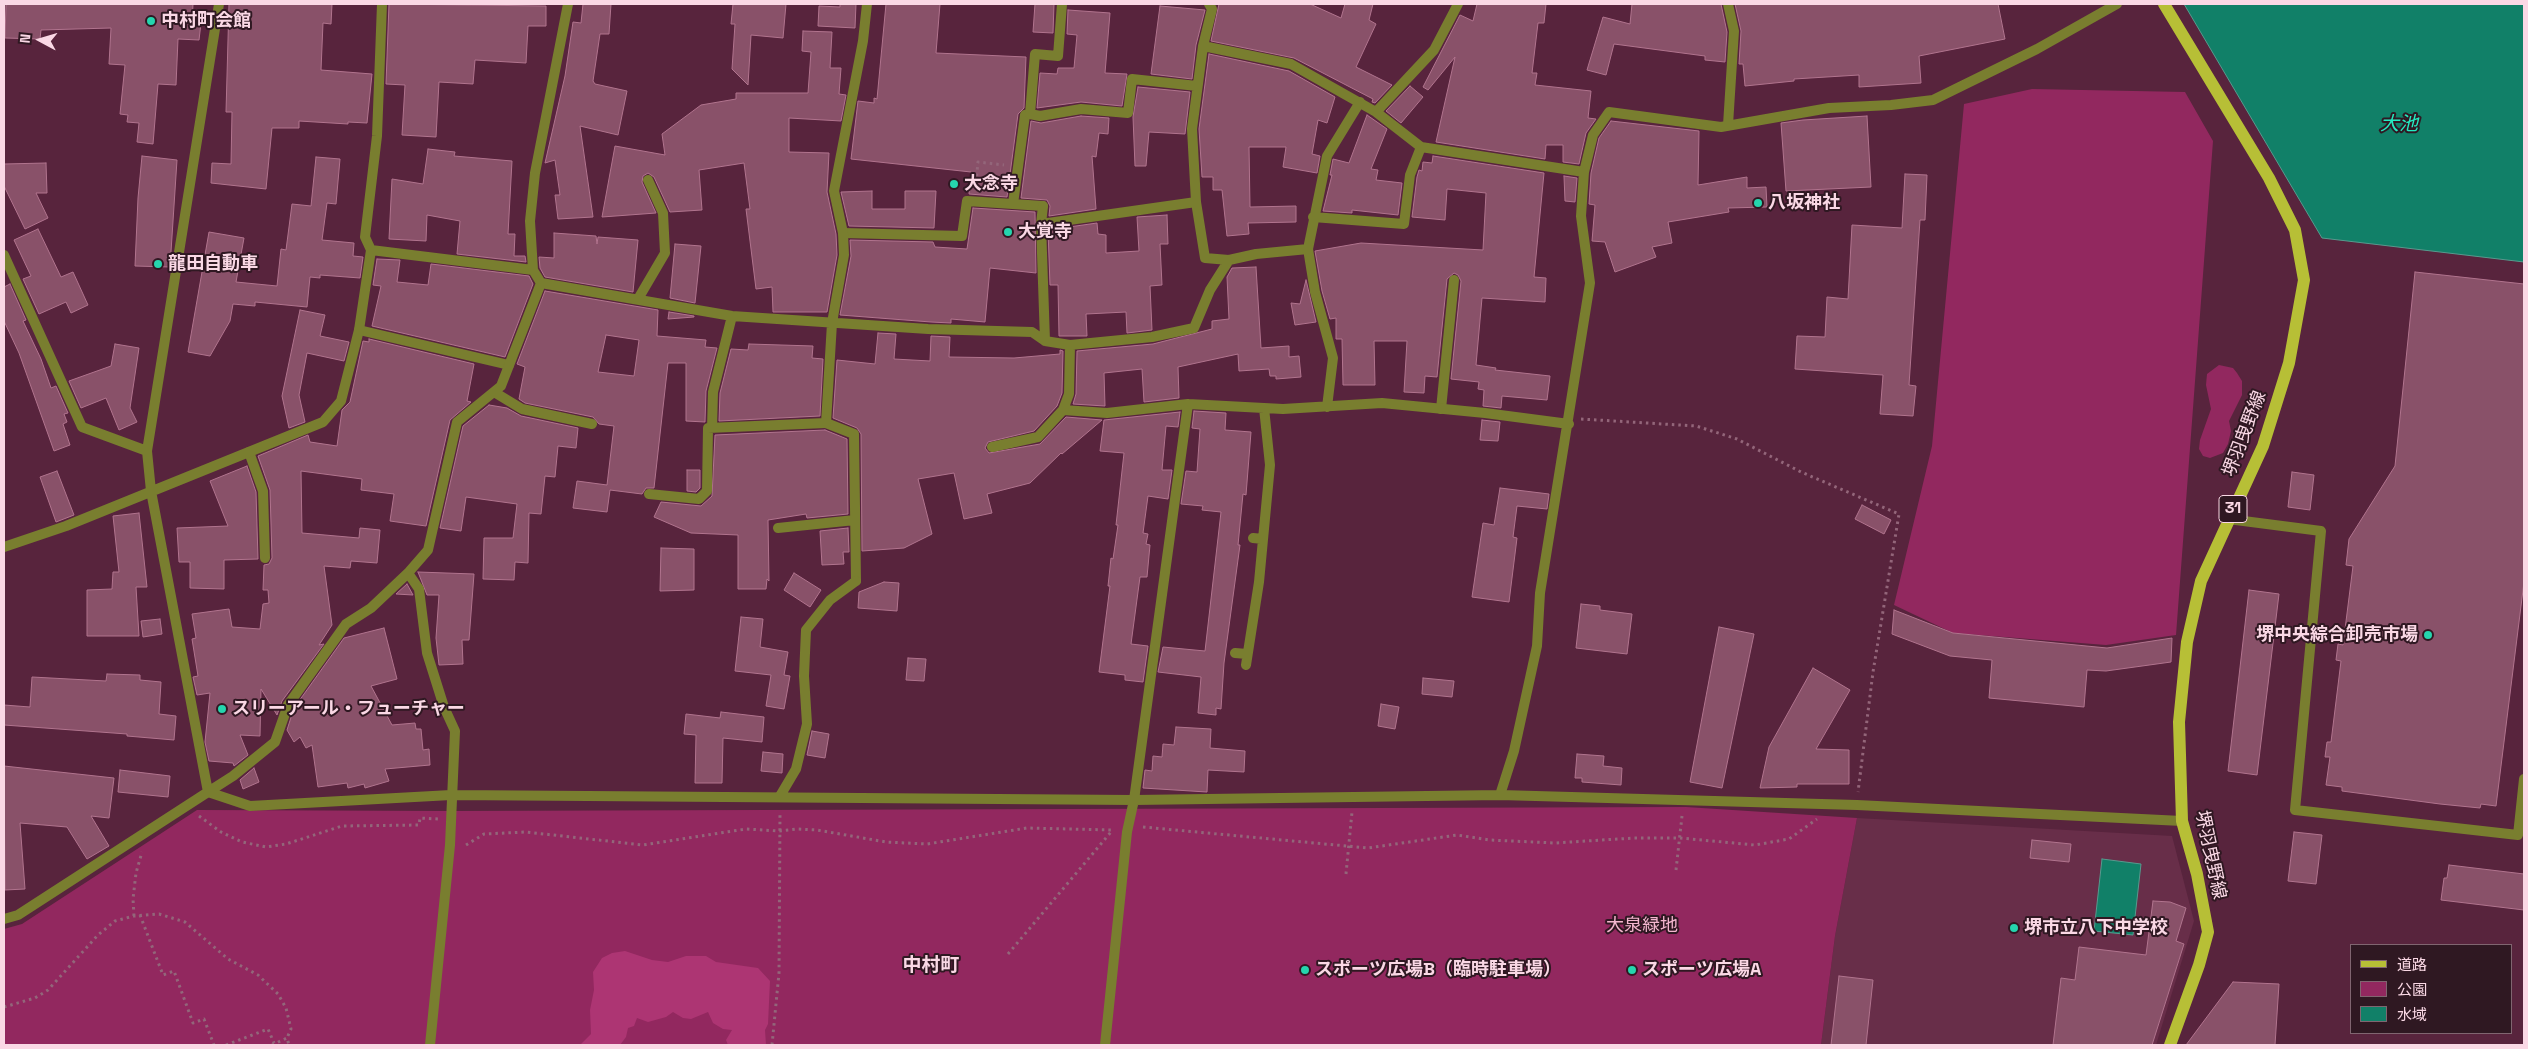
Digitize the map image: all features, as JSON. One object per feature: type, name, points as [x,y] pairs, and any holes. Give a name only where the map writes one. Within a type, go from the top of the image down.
[{"type":"main road","name":"堺羽曳野線","points":[[2164,4],[2269,178],[2295,230],[2304,280],[2290,363],[2262,446],[2201,581],[2187,642],[2179,722],[2182,821],[2196,874],[2208,932],[2199,965],[2170,1045]]},
{"type":"street","points":[[208,792],[151,491],[147,451],[219,4]]},
{"type":"street","points":[[4,547],[66,526],[323,422],[340,401],[359,330],[371,250],[365,237],[376,136],[382,4]]},
{"type":"street","points":[[568,4],[535,173],[530,221],[533,270],[541,283],[732,316],[928,329],[1032,332],[1045,341],[1070,345],[1152,337],[1194,328],[1210,290],[1229,260]]},
{"type":"street","points":[[826,423],[832,323],[844,255],[843,233],[834,191],[863,41],[867,4]]},
{"type":"street","points":[[1030,114],[1035,54],[1058,56],[1062,4]]},
{"type":"street","points":[[1209,4],[1212,9],[1203,46],[1192,128],[1196,202],[1205,258],[1229,260],[1256,254],[1308,249]]},
{"type":"street","points":[[1376,112],[1434,50],[1458,4]]},
{"type":"street","points":[[1728,4],[1734,31],[1728,125]]},
{"type":"street","points":[[1500,795],[1514,751],[1537,646],[1540,593],[1590,283],[1581,216],[1584,172],[1593,135],[1609,112],[1721,127],[1829,108],[1891,105],[1934,100],[2037,49],[2117,4]]},
{"type":"street","points":[[1203,46],[1291,64],[1376,112],[1420,148],[1584,172]]},
{"type":"street","points":[[1013,204],[1025,115],[1040,116],[1081,109],[1128,113],[1132,79],[1198,86]]},
{"type":"street","points":[[1327,407],[1333,358],[1315,292],[1308,249],[1313,217],[1327,156],[1360,102]]},
{"type":"street","points":[[1313,217],[1404,224],[1410,176],[1420,148]]},
{"type":"street","points":[[638,299],[665,252],[663,213],[648,180]]},
{"type":"street","points":[[843,233],[962,236],[966,200],[1043,206],[1045,341]]},
{"type":"street","points":[[1042,224],[1196,202]]},
{"type":"street","points":[[371,250],[533,270]]},
{"type":"street","points":[[4,255],[82,427],[147,451]]},
{"type":"street","points":[[1441,409],[1454,280]]},
{"type":"street","points":[[4,919],[18,914],[233,776],[275,742],[288,704],[346,624],[371,608],[408,573],[428,550],[457,422],[501,386],[541,283]]},
{"type":"street","points":[[712,428],[713,392],[732,316]]},
{"type":"street","points":[[359,330],[509,365]]},
{"type":"street","points":[[992,447],[1038,437],[1062,410],[1069,394],[1070,345]]},
{"type":"street","points":[[494,392],[522,409],[592,424]]},
{"type":"street","points":[[1062,410],[1107,413],[1188,404],[1264,408],[1327,407],[1382,403],[1569,421]]},
{"type":"street","points":[[1105,1045],[1128,829],[1134,800],[1188,404]]},
{"type":"street","points":[[1246,666],[1259,582],[1258,538],[1270,465],[1264,408]]},
{"type":"street","points":[[649,494],[699,499],[708,491],[708,428],[826,423],[854,434],[856,581],[830,600],[806,630],[804,676],[806,724],[796,769],[780,796]]},
{"type":"street","points":[[250,452],[263,491],[265,558]]},
{"type":"street","points":[[2228,519],[2322,530],[2295,810],[2518,835],[2524,779]]},
{"type":"street","points":[[778,528],[855,520]]},
{"type":"street","points":[[408,573],[419,589],[426,652],[444,707],[455,731],[450,845],[430,1045]]},
{"type":"street","points":[[1235,653],[1247,654]]},
{"type":"street","points":[[208,792],[250,806],[451,795],[1134,800],[1500,795],[1857,804],[2182,821]]},
{"type":"path","points":[[969,181],[976,182],[978,162],[1017,166]]},
{"type":"path","points":[[1569,421],[1696,426],[1737,439],[1801,472],[1898,514],[1873,672],[1857,804]]},
{"type":"path","points":[[772,1045],[779,973],[780,796]]},
{"type":"path","points":[[1346,874],[1350,847],[1353,797]]},
{"type":"path","points":[[1676,870],[1684,800]]},
{"type":"path","points":[[450,845],[463,846],[484,834],[526,832],[643,845],[746,829],[779,831],[817,830],[886,842],[928,844],[1027,828],[1128,829],[1350,847],[1386,847],[1457,835],[1495,840],[1555,843],[1634,838],[1680,838],[1755,845],[1771,844],[1789,839],[1809,826],[1835,804]]},
{"type":"path","points":[[191,820],[199,815],[220,832],[242,842],[266,847],[286,844],[342,826],[419,826],[420,818],[451,820]]},
{"type":"path","points":[[1008,954],[1113,830]]},
{"type":"path","points":[[134,916],[135,882],[142,851]]},
{"type":"path","points":[[4,1007],[35,998],[48,990],[98,935],[115,921],[140,915],[159,914],[185,922],[228,959],[258,975],[278,994],[286,1008],[291,1029],[287,1038],[289,1045]]},
{"type":"path","points":[[140,915],[163,975],[174,971],[193,1023],[204,1019],[214,1045]]},
{"type":"path","points":[[226,1045],[268,1029],[273,1044],[287,1038]]},
{"type":"shaded area","name":"堺市立八下中学校","points":[[1857,818],[2172,836],[2194,921],[2156,1045],[1821,1045],[1835,936]]},
{"type":"shaded area","points":[[625,951],[652,960],[668,962],[686,956],[706,956],[716,962],[758,968],[770,981],[768,1024],[765,1030],[766,1045],[728,1045],[726,1040],[732,1030],[723,1029],[713,1023],[708,1012],[691,1019],[683,1018],[673,1012],[666,1017],[648,1022],[637,1018],[634,1026],[628,1028],[626,1037],[620,1045],[580,1045],[591,1034],[590,1010],[594,990],[593,972],[602,958],[612,953]]},
{"type":"green space","points":[[2032,89],[2185,92],[2213,141],[2176,635],[2106,645],[1953,633],[1894,605],[1932,446],[1964,104]]},
{"type":"green space","points":[[2219,365],[2233,368],[2237,373],[2242,381],[2242,395],[2229,421],[2231,431],[2228,444],[2223,453],[2210,458],[2203,456],[2199,449],[2200,440],[2211,409],[2206,385],[2207,374]]},
{"type":"green space","name":"大泉緑地","points":[[1686,807],[1857,818],[1835,936],[1821,1045],[4,1045],[4,929],[22,924],[197,810],[451,811]]},
{"type":"water","name":"大池","points":[[2184,4],[2524,4],[2524,262],[2322,238]]},
{"type":"water","points":[[2102,859],[2141,864],[2133,935],[2094,931]]},
{"type":"building","points":[[6,4],[193,4],[192,23],[201,23],[199,40],[178,39],[176,85],[158,84],[153,144],[137,142],[139,123],[127,122],[128,115],[120,114],[125,65],[109,64],[111,28],[41,30],[40,39],[5,38]]},
{"type":"building","points":[[229,4],[332,4],[331,24],[323,23],[321,70],[372,74],[367,123],[348,122],[348,124],[299,121],[299,128],[272,128],[266,189],[211,183],[212,163],[231,164],[232,112],[226,112]]},
{"type":"building","points":[[389,4],[546,6],[546,26],[528,26],[526,63],[475,60],[473,84],[439,82],[436,137],[402,135],[405,85],[386,84]]},
{"type":"building","points":[[583,4],[611,4],[609,34],[600,34],[593,81],[595,84],[627,91],[618,135],[580,126],[593,217],[558,219],[555,195],[560,195],[555,160],[545,163],[565,76],[573,22],[581,23]]},
{"type":"building","points":[[733,4],[786,4],[783,38],[751,35],[748,85],[732,69],[735,24],[731,24]]},
{"type":"building","points":[[840,4],[856,4],[855,28],[818,26],[819,6],[840,7]]},
{"type":"building","points":[[886,4],[940,4],[936,53],[1026,57],[1024,108],[1018,114],[1007,197],[969,194],[971,172],[851,159],[858,101],[874,103],[874,98],[877,99]]},
{"type":"building","points":[[1035,4],[1054,4],[1053,33],[1033,32]]},
{"type":"building","points":[[1219,4],[1310,4],[1341,18],[1345,4],[1373,4],[1369,20],[1376,24],[1356,67],[1392,85],[1375,103],[1372,102],[1373,99],[1294,58],[1211,41]]},
{"type":"building","points":[[1477,4],[1546,4],[1544,23],[1538,23],[1532,73],[1537,73],[1535,85],[1591,91],[1588,118],[1596,119],[1586,133],[1579,164],[1563,162],[1563,145],[1546,145],[1545,159],[1436,142],[1455,57],[1428,90],[1423,87],[1460,15],[1473,21]]},
{"type":"building","points":[[1632,4],[1721,4],[1727,32],[1725,62],[1705,60],[1705,56],[1614,44],[1606,75],[1587,70],[1603,17],[1630,24]]},
{"type":"building","points":[[1735,4],[1998,4],[2005,39],[1919,56],[1921,83],[1859,87],[1859,75],[1794,79],[1794,81],[1745,86],[1743,64],[1739,64],[1741,31]]},
{"type":"building","points":[[1160,6],[1205,10],[1196,45],[1192,79],[1151,74]]},
{"type":"building","points":[[1068,10],[1110,13],[1105,73],[1127,74],[1122,106],[1081,102],[1037,108],[1040,73],[1057,74],[1058,68],[1074,68],[1077,35],[1067,34]]},
{"type":"building","points":[[803,31],[832,32],[830,68],[841,68],[839,94],[846,95],[841,121],[789,118],[789,152],[829,153],[827,192],[836,234],[837,255],[827,312],[773,312],[772,287],[756,289],[746,209],[750,209],[744,163],[699,170],[702,210],[670,212],[654,177],[648,173],[643,176],[642,182],[656,213],[602,217],[615,146],[665,155],[662,134],[701,105],[736,99],[736,93],[808,93],[811,52],[802,51]]},
{"type":"building","points":[[1209,54],[1289,71],[1335,97],[1327,123],[1318,120],[1312,154],[1320,156],[1317,173],[1283,167],[1286,147],[1249,147],[1250,207],[1296,206],[1296,222],[1248,223],[1249,234],[1227,236],[1222,190],[1213,190],[1213,177],[1202,177],[1199,129]]},
{"type":"building","points":[[1410,86],[1423,97],[1401,123],[1386,111]]},
{"type":"building","points":[[1138,87],[1190,92],[1185,134],[1149,132],[1146,166],[1135,166],[1133,117]]},
{"type":"building","points":[[1367,115],[1387,129],[1371,169],[1378,170],[1376,180],[1402,183],[1398,215],[1352,210],[1352,213],[1323,211],[1332,175],[1330,175],[1333,159],[1349,163]]},
{"type":"building","points":[[1081,116],[1109,118],[1108,134],[1099,133],[1096,157],[1092,156],[1096,209],[1049,216],[1050,206],[1047,200],[1021,198],[1031,121],[1041,123]]},
{"type":"building","points":[[1867,116],[1871,187],[1786,191],[1781,123]]},
{"type":"building","points":[[1611,121],[1699,131],[1698,185],[1747,177],[1747,188],[1766,187],[1767,207],[1728,208],[1729,212],[1668,222],[1672,243],[1652,247],[1656,257],[1615,272],[1605,242],[1592,241],[1595,205],[1589,204],[1591,173],[1599,138]]},
{"type":"building","points":[[428,149],[455,152],[454,156],[512,161],[508,234],[515,234],[514,256],[525,256],[526,262],[457,254],[460,221],[427,215],[426,241],[389,239],[392,179],[423,184]]},
{"type":"building","points":[[142,156],[177,160],[170,267],[135,266]]},
{"type":"building","points":[[1433,156],[1544,173],[1534,277],[1546,278],[1545,302],[1482,298],[1476,365],[1496,368],[1495,370],[1550,376],[1547,400],[1502,396],[1501,408],[1483,406],[1484,390],[1478,389],[1479,382],[1451,379],[1461,281],[1458,275],[1454,273],[1447,279],[1437,377],[1425,376],[1424,393],[1404,392],[1407,341],[1374,341],[1375,385],[1343,385],[1342,339],[1336,339],[1336,318],[1330,319],[1322,291],[1315,251],[1361,243],[1483,250],[1486,193],[1447,189],[1445,220],[1412,217],[1419,170],[1422,171],[1423,162],[1432,163]]},
{"type":"building","points":[[316,157],[340,159],[336,204],[327,203],[322,240],[354,243],[353,256],[363,257],[360,278],[320,275],[320,278],[310,277],[307,307],[255,302],[255,306],[233,304],[230,321],[210,356],[188,352],[209,232],[244,238],[236,282],[277,286],[281,249],[286,250],[292,204],[311,206]]},
{"type":"building","points":[[46,163],[47,193],[36,193],[48,218],[25,229],[4,186],[4,164]]},
{"type":"building","points":[[1905,174],[1927,175],[1925,220],[1920,220],[1909,385],[1916,386],[1913,416],[1880,414],[1883,375],[1795,369],[1797,336],[1825,337],[1827,297],[1848,299],[1852,225],[1902,228]]},
{"type":"building","points":[[1564,176],[1577,178],[1575,202],[1565,201]]},
{"type":"building","points":[[872,191],[872,209],[905,209],[905,191],[936,191],[934,228],[849,226],[841,192]]},
{"type":"building","points":[[973,208],[1035,212],[1036,273],[990,268],[985,322],[951,319],[951,323],[840,315],[851,256],[850,240],[933,242],[935,247],[967,249]]},
{"type":"building","points":[[1167,215],[1168,244],[1160,244],[1162,285],[1150,286],[1152,330],[1127,333],[1126,312],[1086,314],[1087,336],[1059,336],[1058,285],[1050,285],[1048,230],[1097,223],[1098,234],[1106,235],[1106,253],[1139,251],[1137,217]]},
{"type":"building","points":[[38,229],[61,277],[73,272],[88,305],[71,313],[66,302],[39,314],[23,279],[31,276],[14,240]]},
{"type":"building","points":[[554,233],[596,236],[597,244],[598,237],[638,240],[633,292],[545,277],[540,268],[539,257],[554,258]]},
{"type":"building","points":[[675,244],[701,246],[695,303],[670,298]]},
{"type":"building","points":[[377,259],[400,260],[397,282],[428,285],[431,264],[529,276],[533,284],[505,357],[372,326],[381,286],[373,285]]},
{"type":"building","points":[[1256,267],[1261,348],[1289,346],[1289,357],[1299,356],[1301,377],[1276,379],[1276,376],[1270,376],[1269,369],[1239,371],[1238,354],[1178,367],[1179,398],[1144,402],[1142,369],[1104,373],[1105,406],[1073,404],[1076,394],[1077,351],[1153,344],[1212,329],[1212,321],[1229,319],[1227,277],[1232,268]]},
{"type":"building","points":[[2415,272],[2524,284],[2524,582],[2496,806],[2481,804],[2480,808],[2440,804],[2342,791],[2342,787],[2326,785],[2330,757],[2325,757],[2327,742],[2331,742],[2341,661],[2336,660],[2338,644],[2343,645],[2353,566],[2346,565],[2349,539],[2395,466]]},
{"type":"building","points":[[1306,280],[1316,322],[1295,325],[1291,303],[1300,304]]},
{"type":"building","points":[[10,284],[26,320],[23,321],[41,359],[51,388],[56,386],[68,413],[64,414],[67,422],[63,424],[70,445],[54,451],[19,353],[4,321],[4,287]]},
{"type":"building","points":[[545,291],[658,310],[657,336],[706,340],[705,347],[717,348],[706,391],[705,422],[686,421],[686,363],[668,363],[654,488],[646,488],[642,494],[610,490],[607,512],[573,508],[577,481],[607,485],[614,426],[599,424],[593,417],[525,403],[519,399],[525,367],[517,364]],"holes":[[[606,335],[639,340],[634,376],[598,372]]]},
{"type":"building","points":[[300,310],[325,315],[320,336],[349,342],[344,361],[307,353],[299,395],[305,422],[289,428],[282,396]]},
{"type":"building","points":[[669,312],[694,316],[694,317],[668,319]]},
{"type":"building","points":[[878,333],[896,334],[894,359],[930,361],[931,336],[950,337],[949,357],[1014,358],[1060,354],[1060,350],[1063,351],[1062,393],[1057,406],[1034,431],[988,442],[985,448],[989,453],[1040,444],[1066,417],[1102,420],[1061,453],[1030,483],[987,494],[992,513],[964,519],[954,473],[918,479],[932,534],[904,548],[862,551],[861,434],[857,428],[833,418],[837,360],[875,364]]},
{"type":"building","points":[[369,339],[474,364],[467,401],[471,402],[450,420],[426,526],[390,521],[394,494],[361,490],[362,479],[301,471],[302,533],[359,538],[360,528],[380,530],[377,563],[351,561],[350,568],[324,566],[332,625],[319,645],[324,644],[282,701],[277,715],[261,689],[260,736],[240,735],[248,755],[234,766],[233,763],[209,761],[205,742],[210,693],[197,695],[193,677],[198,676],[192,639],[196,638],[192,614],[229,609],[232,627],[260,629],[263,604],[269,603],[268,590],[263,590],[264,565],[269,564],[272,558],[270,490],[258,456],[308,435],[310,442],[337,446],[342,410],[350,402],[363,341],[369,342]]},
{"type":"building","points":[[115,344],[139,348],[130,408],[137,422],[119,430],[106,398],[81,408],[69,381],[111,366]]},
{"type":"building","points":[[749,344],[813,346],[812,358],[823,359],[820,416],[719,421],[720,393],[731,349],[748,350]]},
{"type":"building","points":[[489,405],[507,408],[521,416],[578,428],[576,448],[558,446],[555,477],[545,476],[541,514],[529,513],[528,563],[515,562],[514,580],[483,579],[484,538],[513,538],[517,504],[466,497],[461,531],[440,528],[463,426]]},
{"type":"building","points":[[1194,411],[1226,413],[1225,430],[1251,432],[1246,495],[1243,494],[1238,545],[1240,545],[1224,663],[1221,709],[1216,708],[1216,715],[1198,713],[1201,677],[1158,672],[1163,647],[1205,651],[1221,512],[1202,510],[1203,506],[1181,504],[1186,471],[1197,472],[1200,429],[1192,428]]},
{"type":"building","points":[[1180,412],[1178,427],[1166,426],[1162,470],[1172,470],[1168,499],[1148,496],[1143,533],[1148,534],[1146,544],[1150,545],[1147,577],[1140,577],[1131,644],[1148,646],[1143,682],[1125,680],[1125,675],[1099,672],[1110,586],[1108,586],[1111,558],[1113,559],[1118,525],[1116,525],[1124,453],[1100,451],[1104,420]]},
{"type":"building","points":[[1482,420],[1500,422],[1498,441],[1480,440]]},
{"type":"building","points":[[825,430],[847,439],[848,514],[807,518],[806,514],[768,520],[769,581],[767,579],[766,589],[738,589],[738,535],[691,533],[654,517],[661,502],[701,506],[712,496],[715,435]]},
{"type":"building","points":[[247,466],[256,492],[258,559],[224,560],[224,589],[190,588],[190,562],[179,562],[177,528],[228,526],[210,481]]},
{"type":"building","points":[[687,470],[700,470],[700,488],[696,492],[687,491]]},
{"type":"building","points":[[57,471],[74,515],[56,522],[40,477]]},
{"type":"building","points":[[2292,472],[2314,475],[2310,510],[2288,507]]},
{"type":"building","points":[[1500,488],[1549,494],[1547,509],[1517,506],[1513,537],[1517,538],[1509,602],[1472,597],[1483,523],[1494,525]]},
{"type":"building","points":[[1862,505],[1891,520],[1884,534],[1855,519]]},
{"type":"building","points":[[139,513],[147,587],[136,587],[139,636],[87,636],[87,590],[112,589],[113,572],[119,572],[113,516]]},
{"type":"building","points":[[848,528],[849,552],[843,552],[844,564],[822,565],[820,531]]},
{"type":"building","points":[[661,548],[694,549],[694,590],[660,591]]},
{"type":"building","points":[[418,572],[474,574],[469,640],[462,640],[463,664],[439,665],[436,638],[439,595],[427,595]]},
{"type":"building","points":[[794,573],[821,590],[810,607],[784,590]]},
{"type":"building","points":[[884,582],[899,583],[897,611],[858,608],[859,592]]},
{"type":"building","points":[[407,584],[413,595],[396,594]]},
{"type":"building","points":[[2249,590],[2279,594],[2257,775],[2228,771]]},
{"type":"building","points":[[1581,604],[1600,606],[1600,610],[1632,614],[1627,654],[1576,648]]},
{"type":"building","points":[[1894,610],[1953,633],[2107,648],[2172,638],[2171,662],[2106,671],[2087,670],[2084,707],[1989,698],[1992,660],[1950,656],[1892,634]]},
{"type":"building","points":[[741,617],[763,619],[760,647],[788,652],[784,675],[790,676],[784,709],[766,706],[771,675],[735,671]]},
{"type":"building","points":[[160,619],[162,634],[143,637],[141,621]]},
{"type":"building","points":[[1719,627],[1754,634],[1722,788],[1690,782]]},
{"type":"building","points":[[384,628],[397,679],[371,686],[392,725],[415,723],[416,729],[421,729],[423,750],[429,749],[430,765],[385,769],[389,781],[365,788],[364,784],[348,788],[347,783],[318,787],[312,745],[306,748],[300,737],[294,742],[287,730],[294,708],[344,638]]},
{"type":"building","points":[[908,658],[926,659],[924,681],[906,680]]},
{"type":"building","points":[[1813,668],[1850,690],[1816,749],[1849,750],[1849,784],[1797,784],[1797,787],[1760,788],[1769,747]]},
{"type":"building","points":[[107,674],[140,675],[140,680],[161,682],[159,714],[176,716],[174,740],[127,736],[127,734],[4,725],[4,705],[30,707],[32,677],[106,681]]},
{"type":"building","points":[[1423,678],[1454,681],[1452,697],[1422,694]]},
{"type":"building","points":[[1381,704],[1399,707],[1395,729],[1378,726]]},
{"type":"building","points":[[721,712],[764,717],[762,742],[723,738],[722,783],[695,783],[696,735],[684,734],[686,714],[720,718]]},
{"type":"building","points":[[1176,727],[1211,729],[1210,748],[1245,751],[1244,772],[1208,770],[1207,792],[1143,788],[1145,770],[1152,771],[1153,756],[1162,757],[1163,744],[1174,745]]},
{"type":"building","points":[[812,731],[829,734],[825,758],[807,755]]},
{"type":"building","points":[[763,752],[783,754],[782,773],[761,771]]},
{"type":"building","points":[[1577,754],[1604,756],[1603,766],[1622,768],[1621,785],[1582,782],[1582,778],[1575,778]]},
{"type":"building","points":[[4,766],[114,778],[109,818],[91,816],[109,846],[87,859],[67,827],[20,823],[25,889],[5,890]]},
{"type":"building","points":[[254,768],[259,782],[243,789],[240,780]]},
{"type":"building","points":[[120,770],[170,776],[168,797],[118,792]]},
{"type":"building","points":[[2294,832],[2322,835],[2316,884],[2288,881]]},
{"type":"building","points":[[2032,840],[2071,844],[2069,862],[2030,858]]},
{"type":"building","points":[[2449,865],[2524,874],[2524,910],[2441,900],[2444,878],[2447,878]]},
{"type":"building","points":[[2153,901],[2170,902],[2186,908],[2176,941],[2184,944],[2152,1045],[2053,1045],[2061,978],[2075,980],[2079,947],[2146,955]]},
{"type":"building","points":[[1839,976],[1873,980],[1866,1045],[1831,1045]]},
{"type":"building","points":[[2233,982],[2279,984],[2275,1045],[2186,1045]]},
{"type":"place","name":"中村町会館","points":[[151,21]]},
{"type":"place","name":"大念寺","points":[[954,184]]},
{"type":"place","name":"八坂神社","points":[[1758,203]]},
{"type":"place","name":"大覚寺","points":[[1008,232]]},
{"type":"place","name":"龍田自動車","points":[[158,264]]},
{"type":"place","name":"堺中央綜合卸売市場","points":[[2428,635]]},
{"type":"place","name":"スリーアール・フューチャー","points":[[222,709]]},
{"type":"place","name":"堺市立八下中学校","points":[[2014,928]]},
{"type":"place","name":"スポーツ広場B（臨時駐車場）","points":[[1305,970]]},
{"type":"place","name":"スポーツ広場A","points":[[1632,970]]},
{"type":"district","name":"中村町","points":[[931,966]]}]
